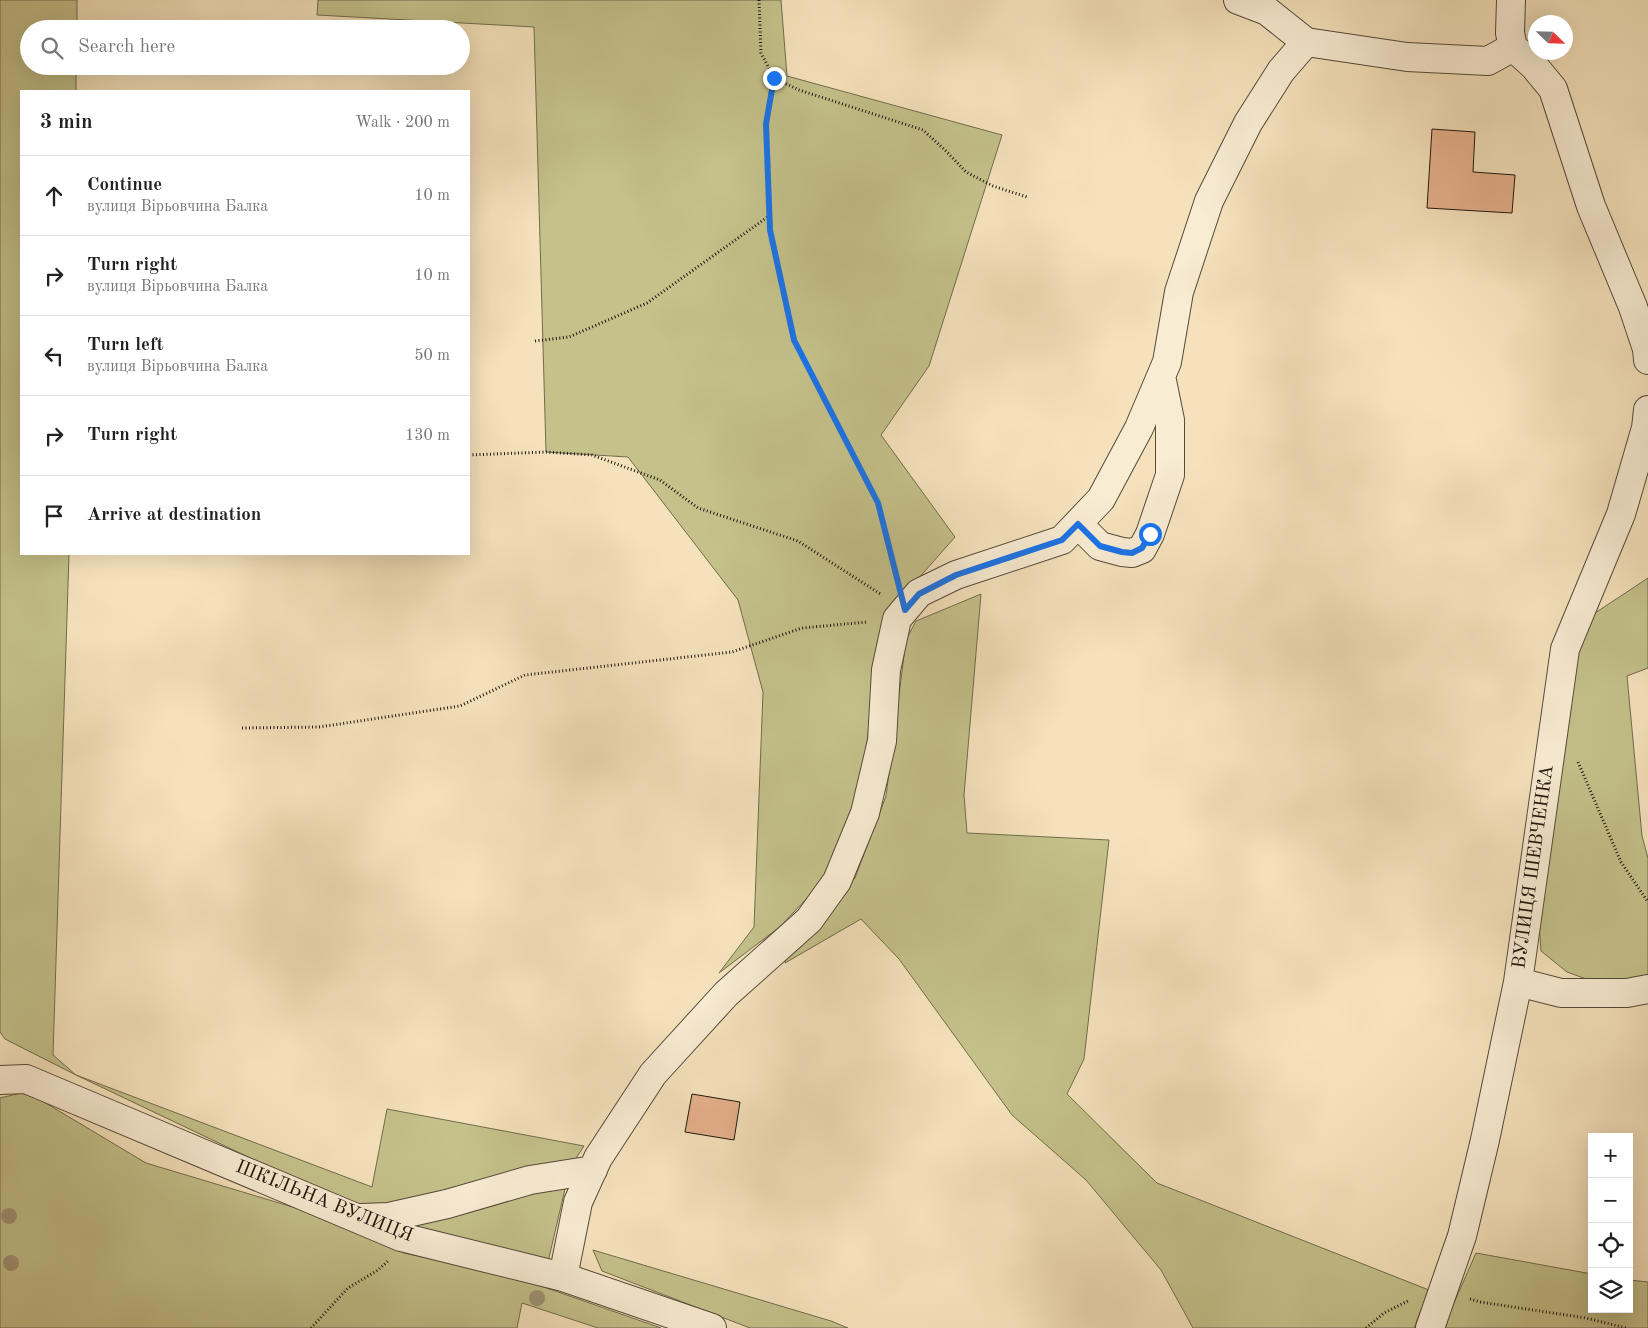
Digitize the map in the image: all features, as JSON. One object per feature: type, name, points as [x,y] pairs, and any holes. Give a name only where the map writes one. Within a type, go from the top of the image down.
[{"type":"street","points":[[1238,0],[1267,11],[1306,42],[1407,57],[1488,61],[1513,47]]},
{"type":"street","points":[[1511,0],[1510,33],[1513,47],[1534,66],[1553,89],[1591,206],[1633,307],[1647,349],[1648,360]]},
{"type":"street","points":[[563,1277],[578,1202],[592,1170],[653,1074],[726,994],[808,920],[836,881],[865,813],[882,741],[886,670],[901,615],[919,594],[956,575],[1062,540],[1101,500],[1139,428],[1168,362],[1179,292],[1209,200],[1248,122],[1282,71],[1306,42]]},
{"type":"street","points":[[1078,524],[1100,546],[1122,552],[1132,553],[1142,548],[1150,534],[1170,475],[1170,420],[1161,376]]},
{"type":"street","name":"ВУЛИЦЯ ШЕВЧЕНКА","points":[[1430,1328],[1462,1236],[1518,982],[1565,650],[1621,514],[1646,428],[1648,410]]},
{"type":"street","points":[[1518,982],[1561,992],[1627,993],[1648,989]]},
{"type":"street","name":"ШКІЛЬНА ВУЛИЦЯ","points":[[0,1080],[26,1079],[401,1237],[563,1277],[712,1328]]},
{"type":"street","points":[[359,1218],[389,1217],[447,1204],[530,1180],[592,1170]]},
{"type":"path","points":[[759,0],[761,53],[774,78],[799,90],[923,130],[966,172],[993,186],[1027,197]]},
{"type":"path","points":[[774,78],[766,124],[770,230],[794,340],[878,503],[901,615]]},
{"type":"path","points":[[535,341],[569,337],[647,303],[769,216]]},
{"type":"path","points":[[470,455],[546,452],[592,455],[660,480],[698,508],[798,541],[901,615]]},
{"type":"path","points":[[242,728],[319,727],[460,706],[526,675],[732,652],[802,628],[901,615]]},
{"type":"path","points":[[1576,757],[1621,862],[1648,902]]},
{"type":"path","points":[[311,1328],[348,1288],[378,1270],[413,1239]]},
{"type":"path","points":[[1366,1328],[1384,1313],[1429,1290],[1444,1290],[1480,1302],[1586,1318],[1626,1328]]},
{"type":"shaded area","points":[[0,0],[77,0],[77,20],[20,20],[20,75],[76,75],[76,90],[20,90],[20,555],[69,555],[53,1055],[76,1075],[5,1039],[0,1032]]},
{"type":"shaded area","points":[[318,0],[781,0],[787,76],[1002,135],[929,366],[881,435],[955,537],[902,597],[876,668],[862,786],[833,870],[781,926],[719,973],[754,927],[763,692],[738,600],[628,457],[546,452],[534,27],[470,23],[470,20],[407,20],[317,15]]},
{"type":"shaded area","points":[[1648,578],[1648,668],[1627,676],[1642,836],[1648,858],[1648,979],[1600,984],[1567,972],[1541,951],[1539,924],[1578,642],[1595,613]]},
{"type":"shaded area","points":[[981,594],[964,795],[967,833],[1109,840],[1084,1059],[1067,1094],[1157,1183],[1429,1290],[1414,1328],[1193,1328],[1161,1270],[1086,1180],[1012,1115],[899,959],[861,919],[785,963],[786,955],[855,878],[886,796],[906,640],[916,621]]},
{"type":"shaded area","points":[[76,1075],[372,1187],[387,1109],[584,1146],[571,1166],[376,1211],[309,1186]]},
{"type":"shaded area","points":[[21,1093],[39,1099],[146,1163],[306,1211],[404,1253],[518,1278],[661,1328],[598,1328],[522,1303],[517,1328],[0,1328],[0,1098]]},
{"type":"shaded area","points":[[558,1185],[565,1189],[548,1262],[408,1229],[403,1223]]},
{"type":"shaded area","points":[[593,1250],[831,1321],[848,1328],[750,1328],[602,1271]]},
{"type":"shaded area","points":[[1476,1253],[1588,1273],[1588,1313],[1633,1313],[1633,1280],[1648,1282],[1648,1328],[1443,1328]]},
{"type":"building","points":[[1432,129],[1475,132],[1473,172],[1515,175],[1512,213],[1427,208]]},
{"type":"building","points":[[692,1094],[740,1102],[734,1140],[685,1132]]},
{"type":"route","points":[[774,78],[766,124],[770,230],[794,340],[878,503],[905,610],[919,594],[956,575],[1062,540],[1078,524],[1100,546],[1122,552],[1132,553],[1142,548],[1150,534]]}]
